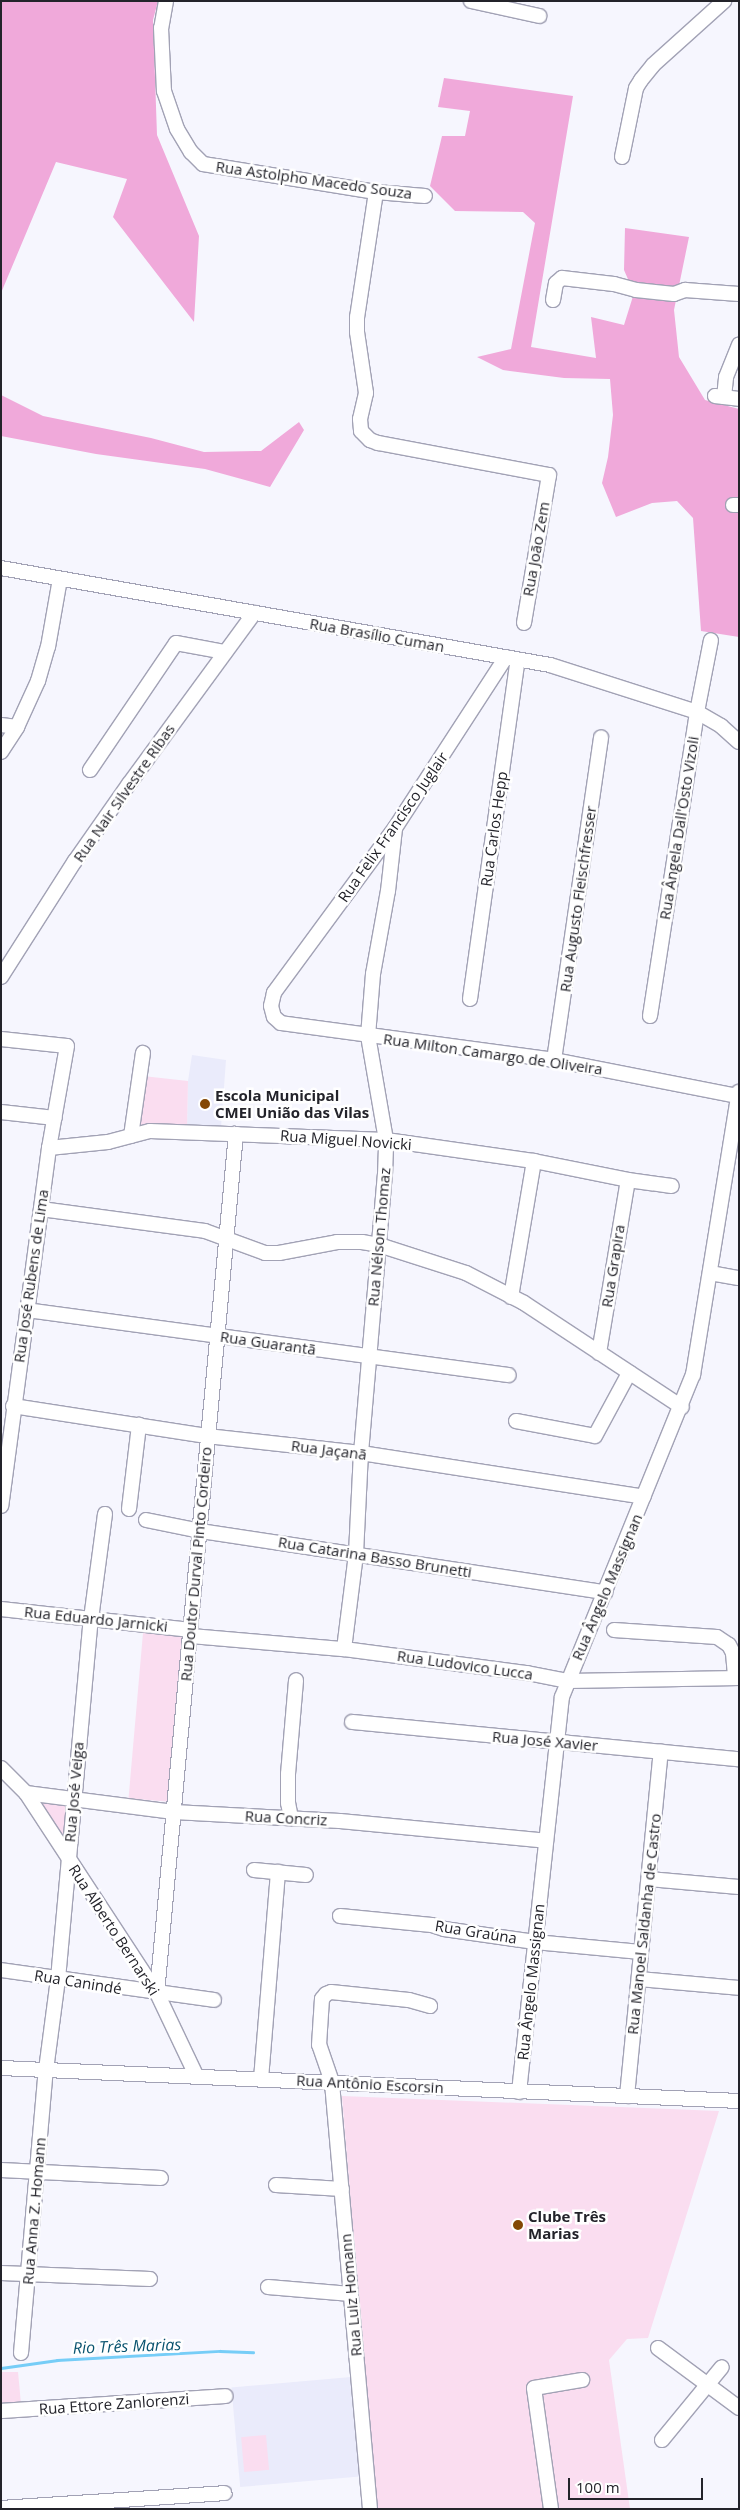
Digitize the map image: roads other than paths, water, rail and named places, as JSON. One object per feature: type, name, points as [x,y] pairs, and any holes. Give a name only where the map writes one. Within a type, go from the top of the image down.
[{"type":"street","name":"Rua Astolpho Macedo Souza","points":[[166,1],[161,28],[164,91],[176,130],[191,152],[203,164],[376,192],[425,196]]},
{"type":"street","points":[[471,1],[539,16]]},
{"type":"street","points":[[622,157],[634,98],[641,80],[653,65],[724,1]]},
{"type":"street","name":"Rua João Zem","points":[[376,192],[368,258],[357,317],[357,332],[366,393],[360,419],[361,431],[370,440],[378,443],[549,475],[524,623]]},
{"type":"street","points":[[553,300],[556,283],[562,278],[674,294],[685,290],[739,294]]},
{"type":"street","points":[[739,345],[720,397],[739,399]]},
{"type":"street","name":"Rua Brasílio Cuman","points":[[1,568],[512,658],[566,670],[697,712],[720,726],[739,742]]},
{"type":"street","points":[[1,752],[17,727],[38,681],[48,646],[60,579]]},
{"type":"street","name":"Rua Nair Silvestre Ribas","points":[[1,977],[75,862],[254,613]]},
{"type":"street","name":"Rua Ângela Dall'Osto Vizoli","points":[[650,1016],[697,712],[711,640]]},
{"type":"street","points":[[90,770],[176,643],[225,652]]},
{"type":"street","name":"Rua Felix Francisco Juglair","points":[[274,993],[395,828],[512,658]]},
{"type":"street","name":"Rua Carlos Hepp","points":[[470,999],[512,658]]},
{"type":"street","points":[[1,725],[17,727]]},
{"type":"street","name":"Rua Augusto Fleischfresser","points":[[554,1060],[601,737]]},
{"type":"street","name":"Rua Nélson Thomaz","points":[[344,1649],[356,1554],[361,1453],[386,1140],[368,1036],[373,974],[388,891],[395,828]]},
{"type":"street","name":"Rua Milton Camargo de Oliveira","points":[[274,993],[271,1006],[274,1017],[281,1023],[554,1060],[738,1094]]},
{"type":"street","name":"Rua José Rubens de Lima","points":[[1,1039],[67,1046],[40,1209],[1,1506]]},
{"type":"street","points":[[131,1136],[143,1053]]},
{"type":"street","name":"Rua Ângelo Massignan","points":[[519,2092],[561,1703],[568,1681],[682,1406],[696,1364],[710,1273],[735,1148],[738,1094]]},
{"type":"street","points":[[1,1112],[54,1118]]},
{"type":"street","name":"Rua Miguel Novicki","points":[[49,1148],[108,1142],[150,1131],[386,1140],[534,1161],[628,1180],[672,1186]]},
{"type":"street","name":"Rua Doutor Durval Pinto Cordeiro","points":[[157,1993],[228,1238],[236,1134]]},
{"type":"street","points":[[511,1297],[534,1161]]},
{"type":"street","name":"Rua Grapira","points":[[599,1352],[628,1180]]},
{"type":"street","points":[[40,1209],[205,1231],[265,1253],[279,1253],[337,1242],[362,1242],[379,1245],[466,1273],[511,1297],[682,1406]]},
{"type":"street","points":[[710,1273],[739,1278]]},
{"type":"street","name":"Rua Guarantã","points":[[27,1310],[509,1375]]},
{"type":"street","points":[[516,1422],[595,1436],[629,1373]]},
{"type":"street","name":"Rua Jaçanã","points":[[14,1406],[208,1436],[361,1453],[644,1498]]},
{"type":"street","points":[[129,1509],[139,1425]]},
{"type":"street","name":"Rua José Veiga","points":[[46,2070],[58,1979],[91,1619],[105,1514]]},
{"type":"street","name":"Rua Catarina Basso Brunetti","points":[[146,1520],[200,1531],[605,1592]]},
{"type":"street","name":"Rua Eduardo Jarnicki","points":[[1,1609],[191,1633]]},
{"type":"street","points":[[614,1630],[717,1637],[729,1645],[733,1653],[737,1678]]},
{"type":"street","name":"Rua Ludovico Lucca","points":[[191,1633],[344,1649],[568,1681],[737,1678]]},
{"type":"street","points":[[291,1818],[288,1803],[288,1774],[296,1680]]},
{"type":"street","name":"Rua José Xavier","points":[[352,1722],[739,1759]]},
{"type":"street","name":"Rua Manoel Saldanha de Castro","points":[[627,2096],[661,1752]]},
{"type":"street","name":"Rua Alberto Bernarski","points":[[1,1768],[26,1792],[157,1993],[196,2075]]},
{"type":"street","name":"Rua Concriz","points":[[26,1792],[73,1800],[174,1812],[291,1818],[546,1841]]},
{"type":"street","points":[[254,1870],[306,1875]]},
{"type":"street","points":[[261,2079],[278,1872]]},
{"type":"street","points":[[649,1880],[739,1887]]},
{"type":"street","name":"Rua Graúna","points":[[340,1916],[432,1925],[444,1929],[535,1942],[640,1952]]},
{"type":"street","name":"Rua Canindé","points":[[1,1970],[214,2000]]},
{"type":"street","points":[[639,1979],[739,1988]]},
{"type":"street","name":"Rua Luiz Homann","points":[[370,2509],[332,2082],[319,2045],[322,1999],[331,1992],[409,2000],[430,2006]]},
{"type":"street","name":"Rua Antônio Escorsin","points":[[1,2068],[196,2075],[519,2092],[739,2101]]},
{"type":"street","name":"Rua Anna Z. Homann","points":[[21,2352],[46,2070]]},
{"type":"street","points":[[1,2170],[161,2178]]},
{"type":"street","points":[[276,2185],[342,2190]]},
{"type":"street","points":[[1,2273],[150,2279]]},
{"type":"street","points":[[268,2287],[351,2294]]},
{"type":"street","points":[[658,2348],[739,2408]]},
{"type":"street","points":[[662,2440],[722,2367]]},
{"type":"street","points":[[551,2509],[534,2388],[582,2380]]},
{"type":"street","name":"Rua Ettore Zanlorenzi","points":[[1,2411],[226,2396]]},
{"type":"street","points":[[1,2508],[224,2493]]},
{"type":"waterway","name":"Rio Três Marias","points":[[1,2368],[57,2360],[220,2351],[253,2352]]},
{"type":"place","name":"Escola Municipal CMEI União das Vilas","points":[[205,1104]]},
{"type":"place","name":"Clube Três Marias","points":[[518,2225]]}]
